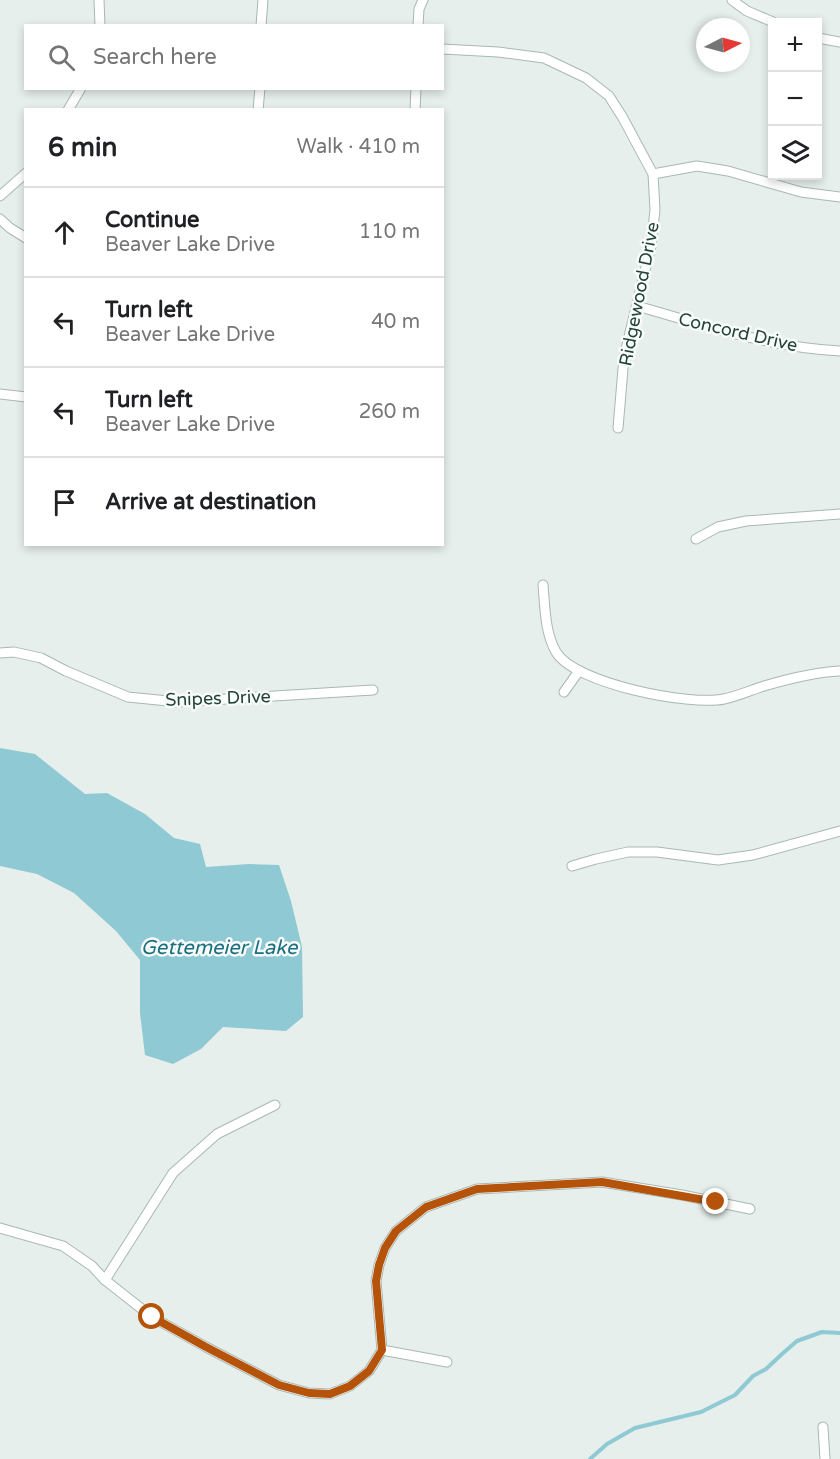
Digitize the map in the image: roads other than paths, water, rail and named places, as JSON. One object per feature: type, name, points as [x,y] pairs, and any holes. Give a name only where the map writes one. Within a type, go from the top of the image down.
[{"type":"street","points":[[99,0],[100,24]]},
{"type":"street","points":[[261,24],[263,0]]},
{"type":"street","points":[[418,24],[419,9],[423,0]]},
{"type":"street","points":[[732,0],[747,11],[768,20]]},
{"type":"street","points":[[822,39],[840,42]]},
{"type":"street","name":"Ridgewood Drive","points":[[444,49],[498,52],[544,58],[586,78],[609,96],[624,118],[653,174],[655,210],[651,246],[624,357],[618,428]]},
{"type":"street","points":[[69,108],[80,90]]},
{"type":"street","points":[[258,108],[260,90]]},
{"type":"street","points":[[415,108],[416,90]]},
{"type":"street","points":[[653,174],[698,166],[728,171],[801,192],[840,197]]},
{"type":"street","points":[[0,196],[24,175]]},
{"type":"street","points":[[0,219],[24,237]]},
{"type":"street","name":"Concord Drive","points":[[638,306],[756,339],[840,351]]},
{"type":"street","points":[[0,393],[24,397]]},
{"type":"street","points":[[696,539],[718,527],[746,521],[840,514]]},
{"type":"street","points":[[543,585],[549,635],[557,654],[579,671],[610,683],[658,695],[699,701],[724,699],[765,686],[840,671]]},
{"type":"street","name":"Snipes Drive","points":[[0,653],[14,652],[41,658],[128,697],[178,702],[373,690]]},
{"type":"street","points":[[564,692],[579,671]]},
{"type":"street","points":[[572,866],[628,852],[657,852],[718,860],[753,855],[840,831]]},
{"type":"street","points":[[105,1280],[173,1173],[217,1134],[275,1106]]},
{"type":"street","points":[[0,1228],[63,1246],[92,1266],[105,1280],[152,1317],[279,1385],[309,1393],[330,1394],[350,1386],[369,1371],[382,1350],[376,1281],[379,1265],[385,1248],[396,1231],[426,1207],[477,1189],[602,1182],[750,1209]]},
{"type":"street","points":[[382,1350],[447,1362]]},
{"type":"street","points":[[824,1427],[825,1459]]},
{"type":"water","name":"Gettemeier Lake","points":[[0,748],[35,754],[85,794],[107,793],[145,814],[174,838],[200,844],[206,867],[249,864],[279,865],[291,901],[302,947],[303,1017],[286,1031],[223,1027],[201,1049],[173,1064],[145,1055],[140,1013],[140,960],[116,931],[74,893],[37,874],[0,866]]},
{"type":"waterway","points":[[590,1459],[607,1444],[635,1428],[701,1412],[735,1395],[753,1376],[766,1369],[797,1341],[822,1332],[840,1333]]}]
